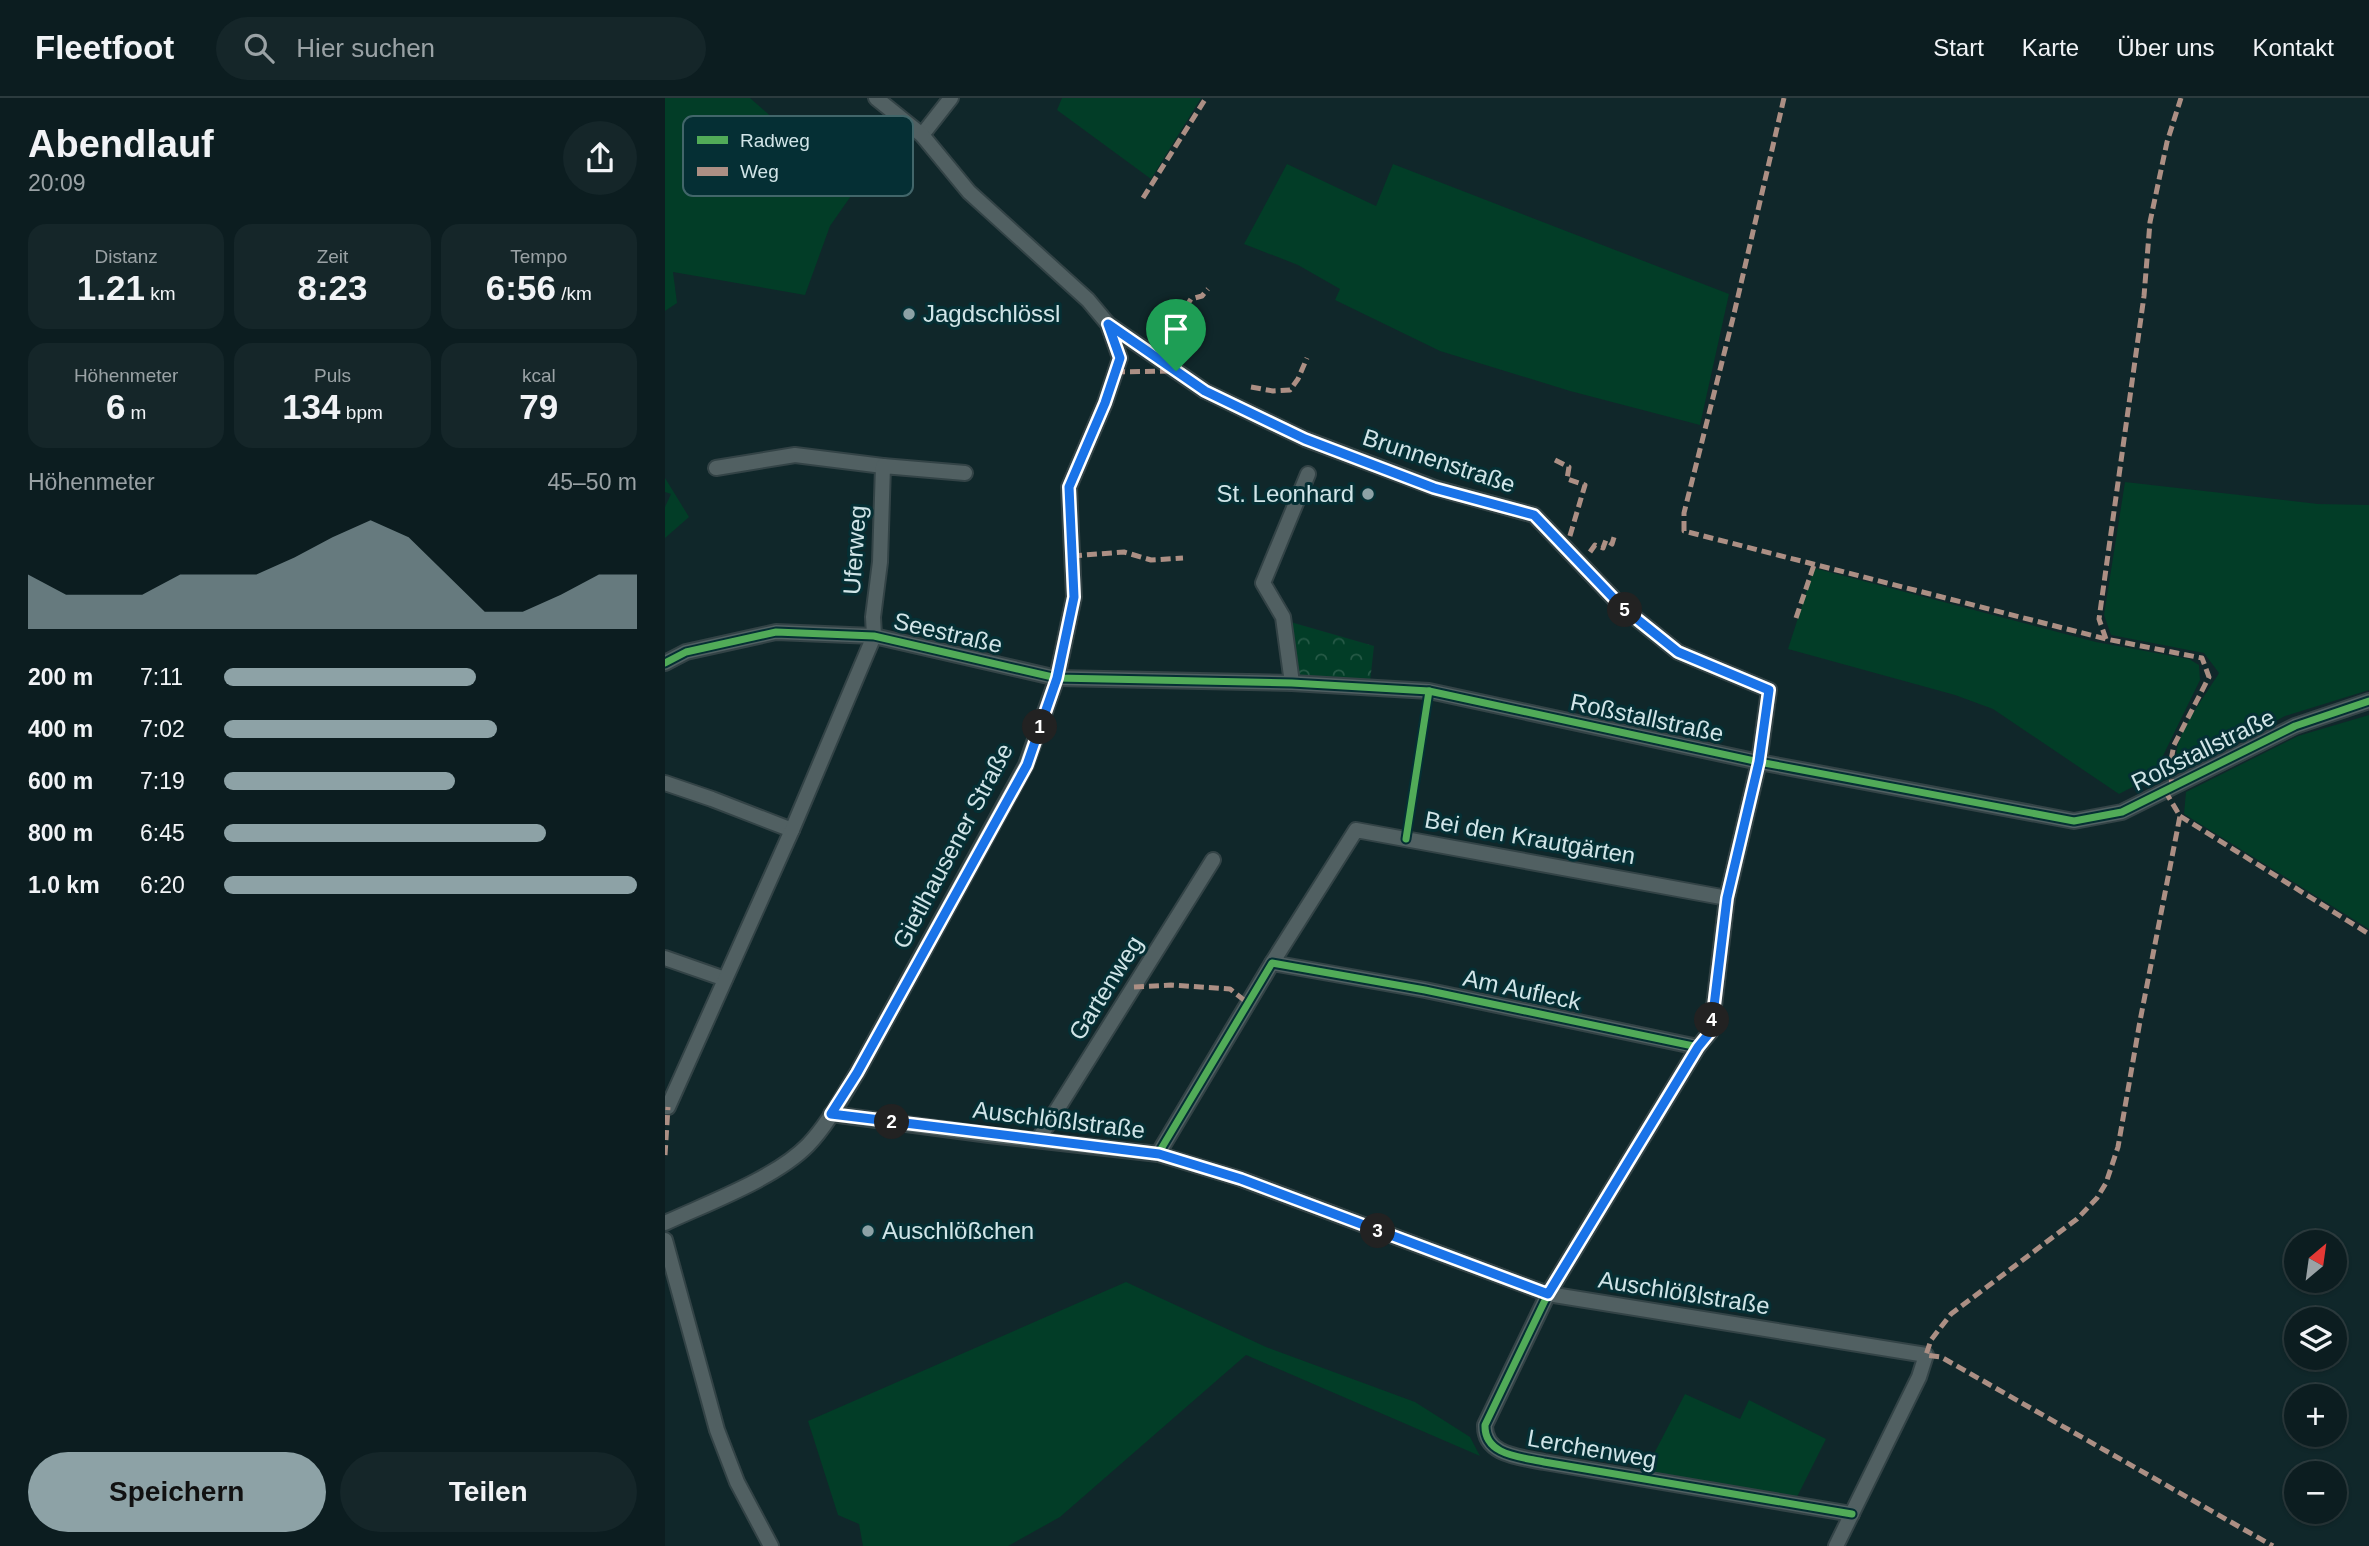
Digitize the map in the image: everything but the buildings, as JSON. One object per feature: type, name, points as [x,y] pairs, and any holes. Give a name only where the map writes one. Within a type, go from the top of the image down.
[{"type":"street","name":"Gietlhausener Straße","points":[[876,98],[898,116]]},
{"type":"street","points":[[922,135],[951,98]]},
{"type":"street","name":"Gietlhausener Straße","points":[[665,1223],[777,1170],[807,1145],[831,1114],[857,1073],[1027,765],[1057,678],[1074,597],[1069,487],[1105,403],[1120,358],[1108,324],[1088,300],[969,192],[913,128]]},
{"type":"street","name":"Brunnenstraße","points":[[1108,324],[1205,391],[1305,439],[1434,488],[1534,515],[1622,607],[1678,652],[1769,690],[1759,762]]},
{"type":"street","points":[[716,468],[795,455],[965,473]]},
{"type":"street","name":"Uferweg","points":[[874,636],[883,466]]},
{"type":"street","points":[[1292,683],[1283,617],[1263,583],[1308,474]]},
{"type":"street","name":"Seestraße","points":[[665,663],[685,652],[776,632],[874,636],[1057,678]]},
{"type":"street","name":"Seestraße","points":[[665,1107],[668,1107],[792,830],[874,636]]},
{"type":"street","name":"Roßstallstraße","points":[[1057,678],[1292,683],[1429,691],[1759,762],[2074,821],[2122,812],[2295,726],[2369,701]]},
{"type":"street","points":[[1548,1294],[1698,1047],[1711,1031],[1727,898],[1759,762]]},
{"type":"street","points":[[665,783],[792,830]]},
{"type":"street","name":"Bei den Krautgärten","points":[[1272,962],[1356,830],[1727,898]]},
{"type":"street","name":"Gartenweg","points":[[1038,1140],[1213,860]]},
{"type":"street","points":[[665,958],[725,979]]},
{"type":"street","points":[[1159,1154],[1272,962]]},
{"type":"street","name":"Am Aufleck","points":[[1272,962],[1425,990],[1698,1047]]},
{"type":"street","name":"Auschlößlstraße","points":[[831,1114],[1159,1154],[1241,1179],[1548,1294],[1926,1355],[1919,1377],[1852,1514]]},
{"type":"street","points":[[665,1240],[717,1430],[737,1482],[771,1546]]},
{"type":"street","name":"Lerchenweg","points":[[1548,1294],[1485,1425],[1485,1432],[1493,1447],[1501,1452],[1544,1462],[1852,1514]]},
{"type":"street","points":[[1836,1546],[1852,1514]]},
{"type":"green space","points":[[665,98],[750,98],[770,116],[683,116],[683,196],[851,196],[830,226],[805,295],[673,272],[677,303],[665,311]]},
{"type":"green space","points":[[1062,98],[1201,98],[1151,179],[1057,110]]},
{"type":"green space","points":[[1287,164],[1376,206],[1393,164],[1729,294],[1700,425],[1570,391],[1440,351],[1335,300],[1340,289],[1298,265],[1244,244]]},
{"type":"green space","points":[[665,478],[689,517],[665,538],[665,507],[671,494],[665,492]]},
{"type":"green space","points":[[2125,482],[2318,504],[2369,505],[2369,690],[2285,716],[2186,769],[2177,755],[2179,740],[2219,673],[2204,653],[2111,635],[2104,615]]},
{"type":"green space","points":[[1814,568],[2096,642],[2189,659],[2199,665],[2200,680],[2158,766],[2146,780],[2119,794],[1993,709],[1955,695],[1788,649]]},
{"type":"green space","points":[[1287,621],[1374,646],[1370,682],[1295,679]]},
{"type":"green space","points":[[2369,715],[2369,929],[2184,814],[2186,792],[2298,736]]},
{"type":"green space","points":[[1126,1282],[1266,1347],[1415,1402],[1470,1437],[1480,1456],[1246,1355],[1060,1517],[1008,1546],[863,1546],[859,1524],[838,1515],[808,1421]]},
{"type":"green space","points":[[1685,1394],[1740,1419],[1749,1400],[1826,1439],[1796,1499],[1644,1473]]},
{"type":"marked path","points":[[1143,198],[1206,98]]},
{"type":"marked path","points":[[1784,98],[1684,513],[1684,531],[2106,639],[2202,658],[2209,677],[2174,745],[2170,765],[2172,787]]},
{"type":"marked path","points":[[2106,639],[2099,619],[2144,296],[2150,222],[2167,142],[2181,98]]},
{"type":"marked path","points":[[1177,320],[1191,299],[1202,296],[1208,289]]},
{"type":"marked path","points":[[1251,387],[1273,391],[1290,390],[1307,358]]},
{"type":"marked path","points":[[1115,372],[1176,371]]},
{"type":"marked path","points":[[1555,460],[1569,467],[1567,479],[1585,485],[1569,539]]},
{"type":"marked path","points":[[1590,552],[1595,545],[1603,548],[1606,540],[1612,544],[1615,534]]},
{"type":"marked path","points":[[1072,556],[1124,552],[1151,560],[1183,558]]},
{"type":"marked path","points":[[1796,618],[1814,565]]},
{"type":"marked path","points":[[2165,791],[2180,816],[2118,1147],[2106,1183],[2097,1198],[2077,1219],[1951,1314],[1931,1340],[1926,1355],[1941,1357],[2273,1546]]},
{"type":"marked path","points":[[2180,816],[2369,934]]},
{"type":"marked path","points":[[1134,987],[1171,985],[1230,989],[1249,1004]]},
{"type":"marked path","points":[[665,1155],[668,1107]]},
{"type":"cycle path","points":[[665,663],[686,652],[776,632],[874,636],[1057,678],[1292,683],[1429,691],[1759,762],[2074,821],[2122,812],[2295,726],[2369,701]]},
{"type":"cycle path","points":[[1406,839],[1429,691]]},
{"type":"cycle path","points":[[1158,1154],[1272,963],[1425,990],[1698,1047],[1548,1294],[1485,1425],[1486,1435],[1497,1449],[1525,1458],[1852,1514]]},
{"type":"place","name":"Jagdschlössl","points":[[909,314]]},
{"type":"place","name":"St. Leonhard","points":[[1368,494]]},
{"type":"place","name":"Auschlößchen","points":[[868,1231]]},
{"type":"route","points":[[1108,324],[1176,371],[1205,391],[1305,439],[1434,488],[1534,515],[1622,607],[1678,652],[1769,690],[1759,762],[1727,898],[1711,1031],[1698,1047],[1548,1294],[1241,1179],[1159,1154],[831,1114],[857,1073],[1027,765],[1057,678],[1074,597],[1069,487],[1105,403],[1120,358],[1108,324]]}]
